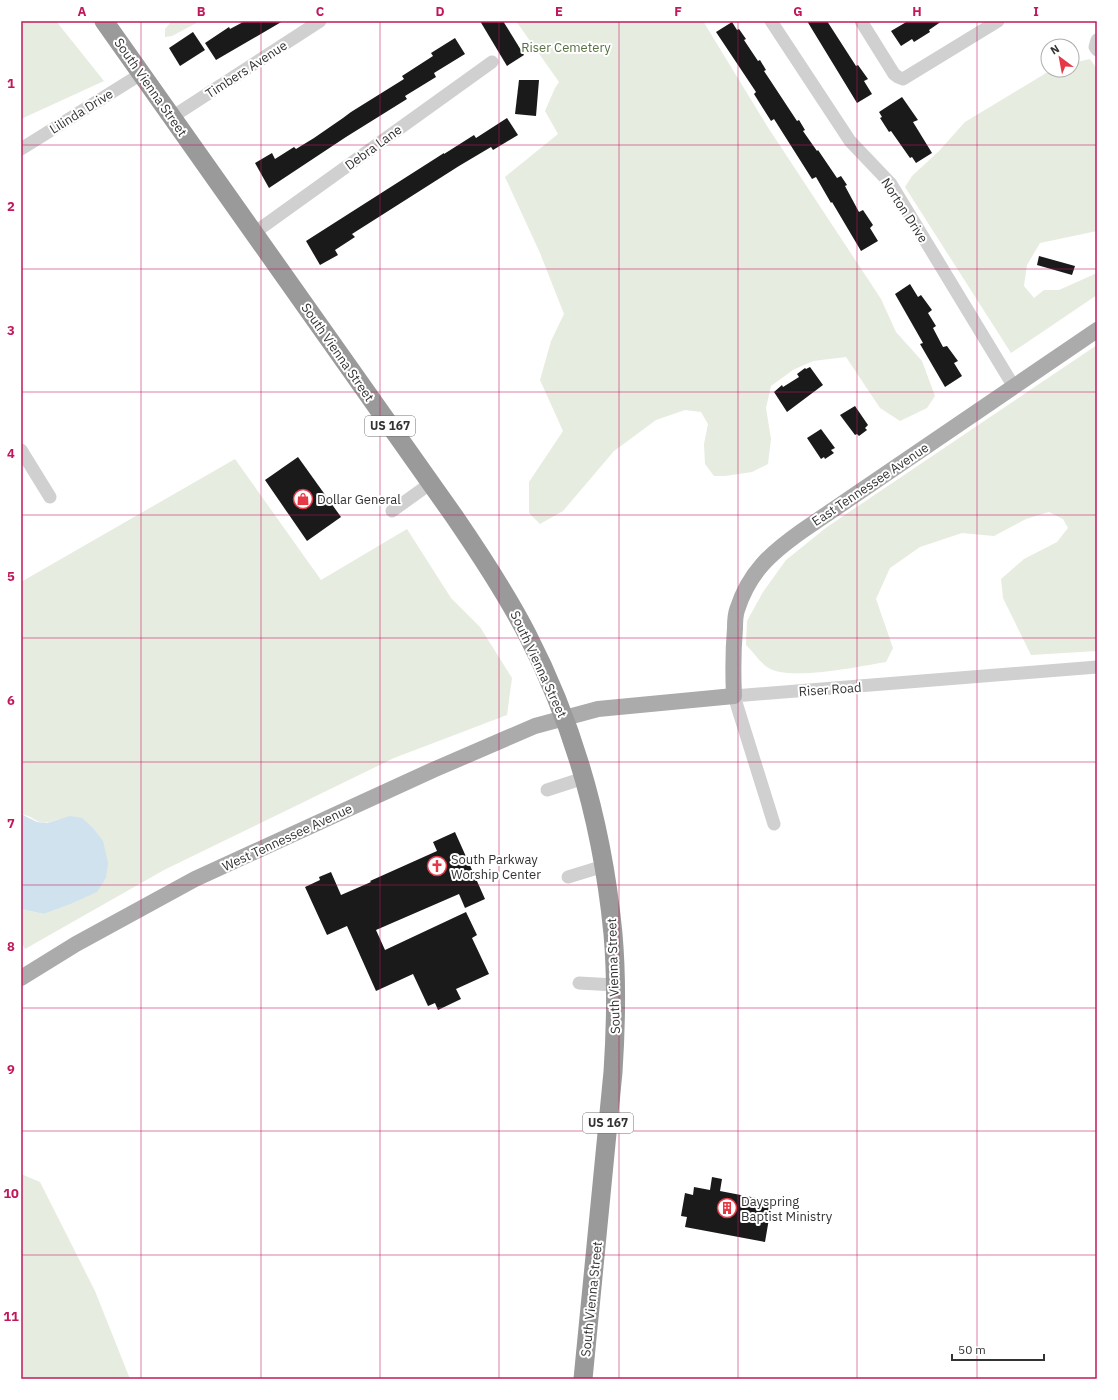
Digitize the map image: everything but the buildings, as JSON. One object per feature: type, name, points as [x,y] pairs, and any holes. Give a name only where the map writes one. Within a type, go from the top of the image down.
[{"type":"highway","name":"South Vienna Street","points":[[104,21],[431,483],[486,564],[514,608],[528,635],[553,688],[564,718],[592,806],[604,866],[613,935],[615,985],[613,1072],[583,1379]]},
{"type":"main road","name":"East Tennessee Avenue","points":[[734,696],[733,648],[736,611],[760,566],[777,549],[802,531],[1097,330]]},
{"type":"main road","name":"Riser Road","points":[[564,718],[598,709],[734,696]]},
{"type":"main road","name":"West Tennessee Avenue","points":[[21,978],[76,944],[195,879],[433,770],[535,726],[564,718]]},
{"type":"street","name":"Timbers Avenue","points":[[172,117],[320,21]]},
{"type":"street","name":"Norton Drive","points":[[771,21],[850,141],[894,188],[1014,387]]},
{"type":"street","points":[[861,21],[896,76],[903,79],[998,21]]},
{"type":"street","points":[[1097,40],[1095,47],[1097,50]]},
{"type":"street","name":"Debra Lane","points":[[254,233],[492,62]]},
{"type":"street","name":"Lilinda Drive","points":[[21,149],[142,74]]},
{"type":"street","points":[[21,450],[50,497]]},
{"type":"street","points":[[392,511],[431,483]]},
{"type":"street","name":"Riser Road","points":[[734,696],[1097,667]]},
{"type":"street","points":[[734,696],[774,824]]},
{"type":"street","points":[[547,790],[584,778]]},
{"type":"street","points":[[568,877],[604,866]]},
{"type":"street","points":[[579,983],[615,985]]},
{"type":"green space","points":[[21,21],[56,21],[104,81],[21,119]]},
{"type":"green space","points":[[172,21],[200,21],[172,36],[165,37],[165,29]]},
{"type":"green space","name":"Riser Cemetery","points":[[516,21],[703,21],[767,126],[881,299],[896,332],[922,361],[935,396],[927,408],[900,421],[880,408],[846,357],[813,361],[793,370],[771,386],[766,408],[771,439],[768,464],[752,472],[714,476],[705,464],[704,444],[708,424],[701,412],[685,410],[656,420],[614,451],[563,511],[540,524],[529,513],[529,482],[563,431],[540,380],[551,341],[564,314],[540,253],[505,177],[558,134],[545,111],[559,82]]},
{"type":"green space","points":[[1090,59],[1097,69],[1097,231],[1040,243],[1027,265],[1024,286],[1034,298],[1044,290],[1059,290],[1097,273],[1097,295],[1011,353],[905,187],[912,176],[939,151],[965,122],[1040,77],[1040,78],[1080,78],[1080,61]]},
{"type":"green space","points":[[1097,345],[1097,651],[1031,655],[1003,598],[1001,579],[1024,559],[1057,542],[1068,528],[1063,519],[1049,512],[1026,519],[994,536],[962,533],[920,547],[890,568],[876,599],[893,648],[886,662],[825,672],[791,673],[777,671],[767,667],[746,645],[747,621],[763,592],[786,560],[827,527]]},
{"type":"green space","points":[[235,459],[321,580],[407,529],[451,598],[480,627],[512,678],[507,715],[394,758],[164,870],[25,949],[21,941],[21,909],[44,914],[71,904],[96,892],[106,878],[59,819],[46,823],[21,814],[21,582]]},
{"type":"green space","points":[[21,1174],[40,1182],[95,1291],[130,1379],[21,1379]]},
{"type":"water","points":[[21,814],[37,822],[47,823],[70,816],[82,818],[93,828],[103,841],[108,863],[106,878],[97,892],[44,914],[21,909]]},
{"type":"place","name":"Dollar General","points":[[303,499]]},
{"type":"place","name":"South Parkway Worship Center","points":[[437,866]]},
{"type":"place","name":"Dayspring Baptist Ministry","points":[[727,1208]]}]
